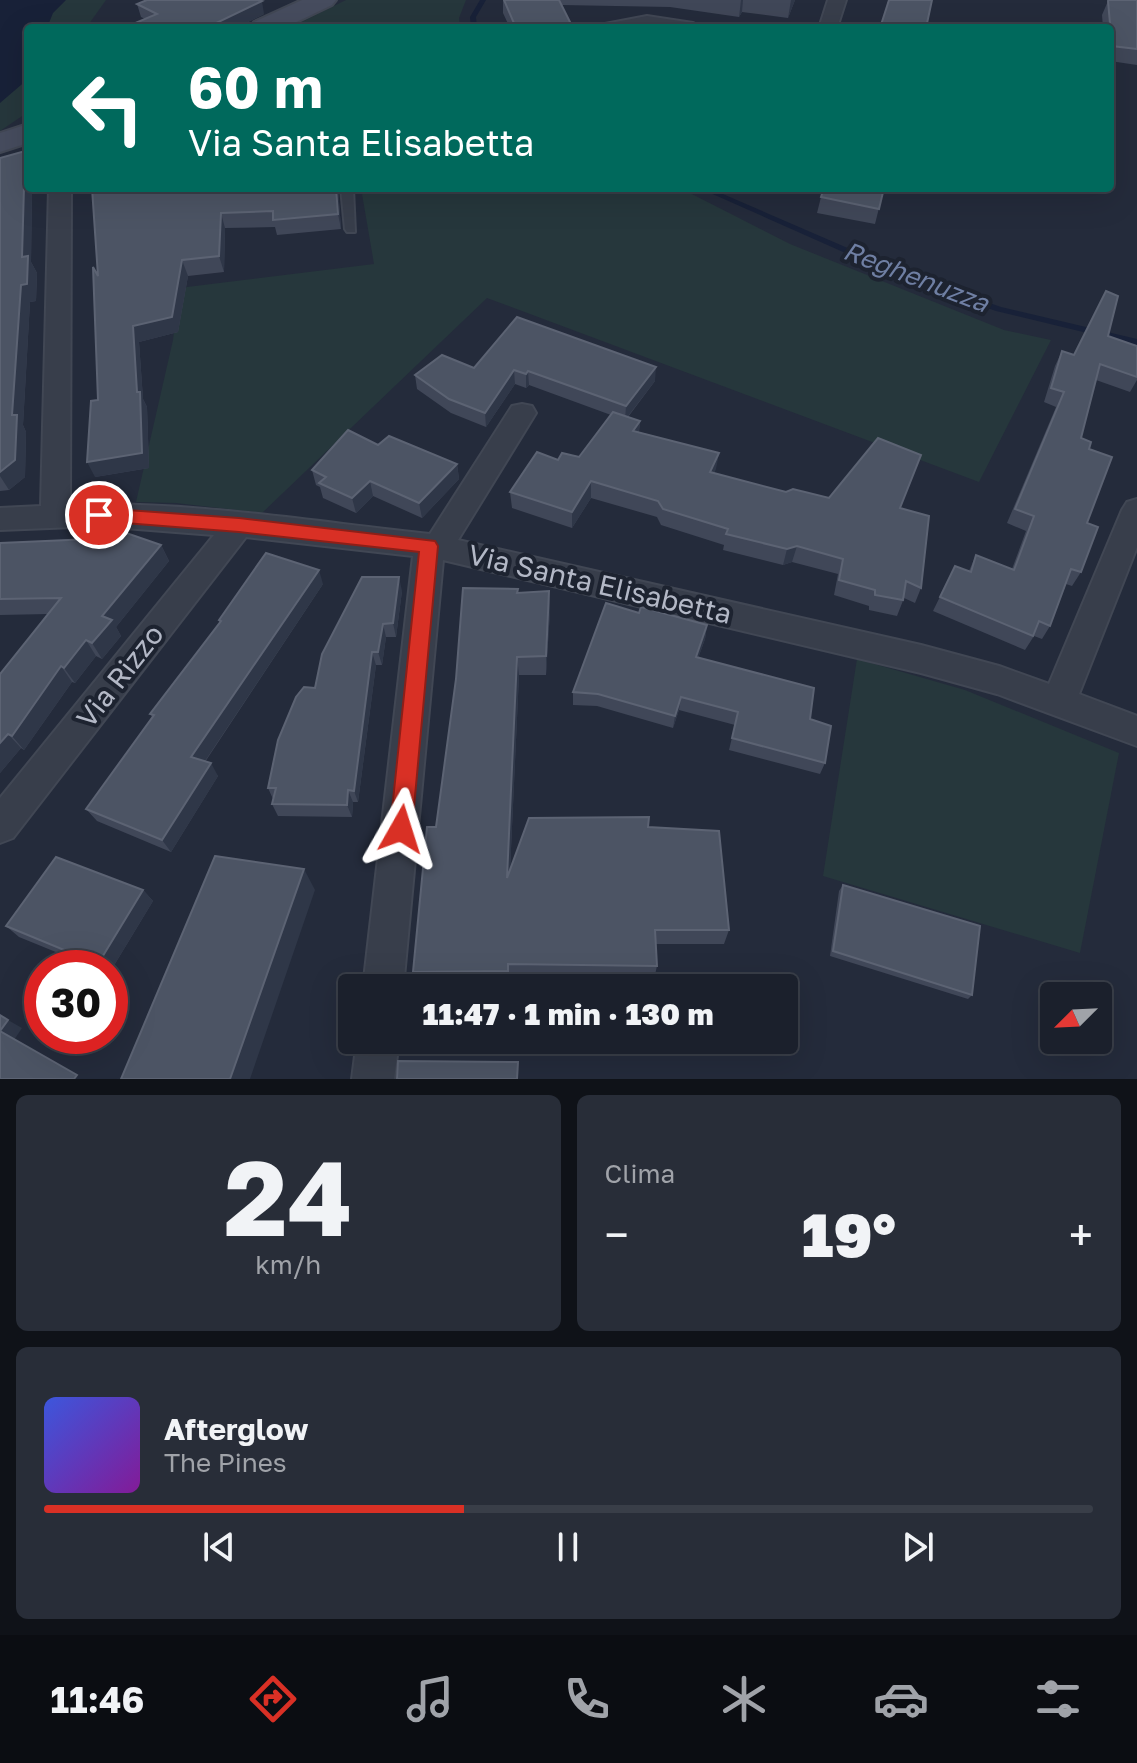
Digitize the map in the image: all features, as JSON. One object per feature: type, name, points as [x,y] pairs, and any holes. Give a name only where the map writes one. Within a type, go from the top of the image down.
[{"type":"street","points":[[272,24],[323,0]]},
{"type":"street","points":[[829,24],[837,0]]},
{"type":"street","points":[[632,24],[647,21],[667,24]]},
{"type":"street","points":[[0,143],[24,134]]},
{"type":"street","points":[[55,516],[60,192]]},
{"type":"street","points":[[385,974],[434,546],[522,413]]},
{"type":"street","points":[[1059,701],[1137,510]]},
{"type":"street","name":"Via Santa Elisabetta","points":[[0,519],[99,515],[239,525],[434,546],[921,659],[1059,701],[1137,731]]},
{"type":"street","name":"Via Rizzo","points":[[0,826],[239,525]]},
{"type":"street","points":[[373,1079],[376,1054]]},
{"type":"lane","points":[[347,192],[351,229]]},
{"type":"shaded area","points":[[0,0],[106,0],[89,24],[24,24],[24,115],[0,131]]},
{"type":"shaded area","points":[[346,0],[466,0],[460,24],[297,24]]},
{"type":"shaded area","points":[[362,192],[688,192],[790,244],[1004,330],[1051,340],[979,482],[487,298],[262,513],[176,503],[136,502],[173,340],[179,288],[374,264]]},
{"type":"shaded area","points":[[857,659],[965,690],[1119,753],[1080,953],[823,876]]},
{"type":"water","points":[[0,0],[66,0],[53,13],[49,24],[24,24],[24,82],[0,103]]},
{"type":"building","points":[[147,0],[262,1],[214,24],[133,24],[157,14],[137,4]]},
{"type":"building","points":[[504,0],[559,0],[571,24],[514,24]]},
{"type":"building","points":[[889,0],[932,0],[927,24],[881,24]]},
{"type":"building","points":[[1137,0],[1137,49],[1114,46],[1114,24],[1110,24],[1108,1]]},
{"type":"building","points":[[24,151],[22,257],[28,256],[27,284],[21,285],[12,415],[17,415],[15,460],[0,472],[0,158]]},
{"type":"building","points":[[92,192],[336,192],[338,214],[273,220],[273,211],[221,213],[219,256],[182,260],[172,317],[133,326],[142,453],[87,462],[91,401],[98,400],[93,267],[98,276]]},
{"type":"building","points":[[823,192],[883,192],[879,209],[821,197]]},
{"type":"building","points":[[1106,291],[1118,296],[1108,336],[1137,346],[1137,377],[1100,364],[1081,438],[1091,442],[1089,449],[1112,457],[1087,523],[1098,527],[1081,572],[1071,569],[1050,626],[1039,621],[1033,636],[940,597],[955,566],[971,572],[976,555],[1014,570],[1034,516],[1015,509],[1064,392],[1051,388],[1062,351],[1074,355]]},
{"type":"building","points":[[517,317],[656,367],[626,406],[528,371],[526,374],[514,370],[485,413],[449,399],[415,375],[442,355],[474,368]]},
{"type":"building","points":[[613,412],[640,421],[633,431],[719,453],[710,472],[786,492],[793,489],[829,498],[878,438],[921,455],[900,508],[929,516],[921,588],[906,581],[903,600],[875,595],[875,590],[839,580],[843,559],[797,546],[787,549],[726,534],[728,529],[663,509],[658,501],[591,481],[572,512],[510,492],[537,452],[558,460],[562,453],[579,457]]},
{"type":"building","points":[[348,430],[378,445],[389,436],[457,464],[419,503],[370,481],[352,498],[319,483],[326,477],[312,470]]},
{"type":"building","points":[[103,525],[161,545],[102,616],[112,620],[92,643],[86,640],[64,668],[61,666],[12,736],[8,734],[0,743],[0,674],[61,598],[0,599],[0,543],[91,539]]},
{"type":"building","points":[[266,553],[319,570],[191,757],[211,763],[162,840],[86,809],[154,715],[150,714],[221,621]]},
{"type":"building","points":[[362,577],[399,577],[393,623],[383,624],[378,652],[372,652],[354,791],[348,790],[347,805],[272,804],[276,788],[268,788],[278,740],[296,697],[304,687],[315,688],[322,654]]},
{"type":"building","points":[[463,588],[518,589],[517,593],[549,591],[546,656],[517,657],[507,878],[529,818],[649,817],[648,827],[719,831],[729,930],[655,930],[657,966],[508,964],[508,971],[413,972],[427,827],[436,827],[456,679]]},
{"type":"building","points":[[606,603],[639,613],[641,607],[707,625],[696,657],[814,688],[810,719],[831,726],[825,763],[732,738],[738,712],[681,697],[675,716],[598,694],[573,692]]},
{"type":"building","points":[[215,856],[304,869],[230,1079],[121,1079]]},
{"type":"building","points":[[56,857],[143,890],[107,950],[64,950],[6,926]]},
{"type":"building","points":[[843,885],[980,926],[972,995],[833,951]]},
{"type":"building","points":[[0,1015],[8,1020],[0,1031]]},
{"type":"building","points":[[0,1031],[24,1045],[24,1054],[40,1054],[77,1075],[74,1079],[0,1079]]},
{"type":"building","points":[[398,1061],[518,1062],[517,1079],[397,1079]]},
{"type":"waterway","name":"Reghenuzza","points":[[474,24],[473,17],[483,0]]},
{"type":"waterway","name":"Reghenuzza","points":[[712,192],[907,277],[999,309],[1137,342]]},
{"type":"route","points":[[99,515],[239,525],[429,546],[401,829]]}]
